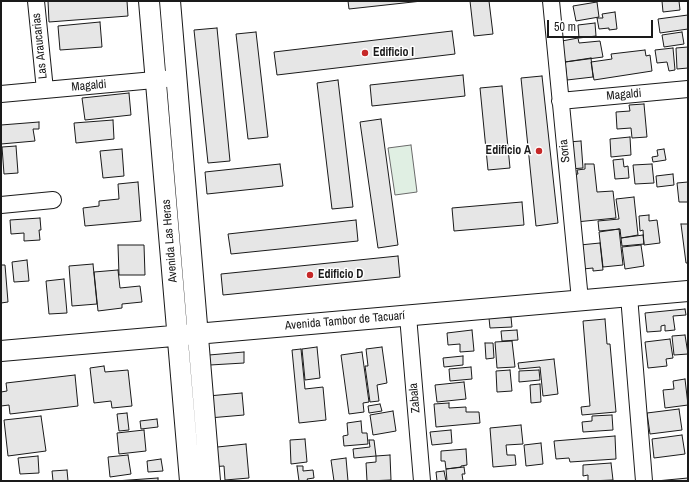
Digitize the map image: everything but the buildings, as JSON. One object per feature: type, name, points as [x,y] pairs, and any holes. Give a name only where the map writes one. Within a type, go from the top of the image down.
[{"type":"main road","name":"Avenida Las Heras","points":[[149,1],[190,481]]},
{"type":"main road","name":"Avenida Las Heras","points":[[170,1],[210,481]]},
{"type":"main road","name":"Avenida Tambor de Tacuarí","points":[[1,351],[688,291]]},
{"type":"street","name":"Las Araucarias","points":[[36,1],[45,90]]},
{"type":"street","name":"Soria","points":[[551,1],[580,300]]},
{"type":"street","name":"Magaldi","points":[[1,94],[176,78]]},
{"type":"street","name":"Magaldi","points":[[560,101],[688,89]]},
{"type":"street","points":[[1,204],[53,200]]},
{"type":"street","points":[[629,296],[644,481]]},
{"type":"street","name":"Zabala","points":[[408,316],[422,481]]},
{"type":"green space","points":[[411,145],[417,192],[395,195],[388,148]]},
{"type":"place","name":"Edificio I","points":[[365,53]]},
{"type":"place","name":"Edificio A","points":[[539,151]]},
{"type":"place","name":"Edificio D","points":[[310,275]]}]
